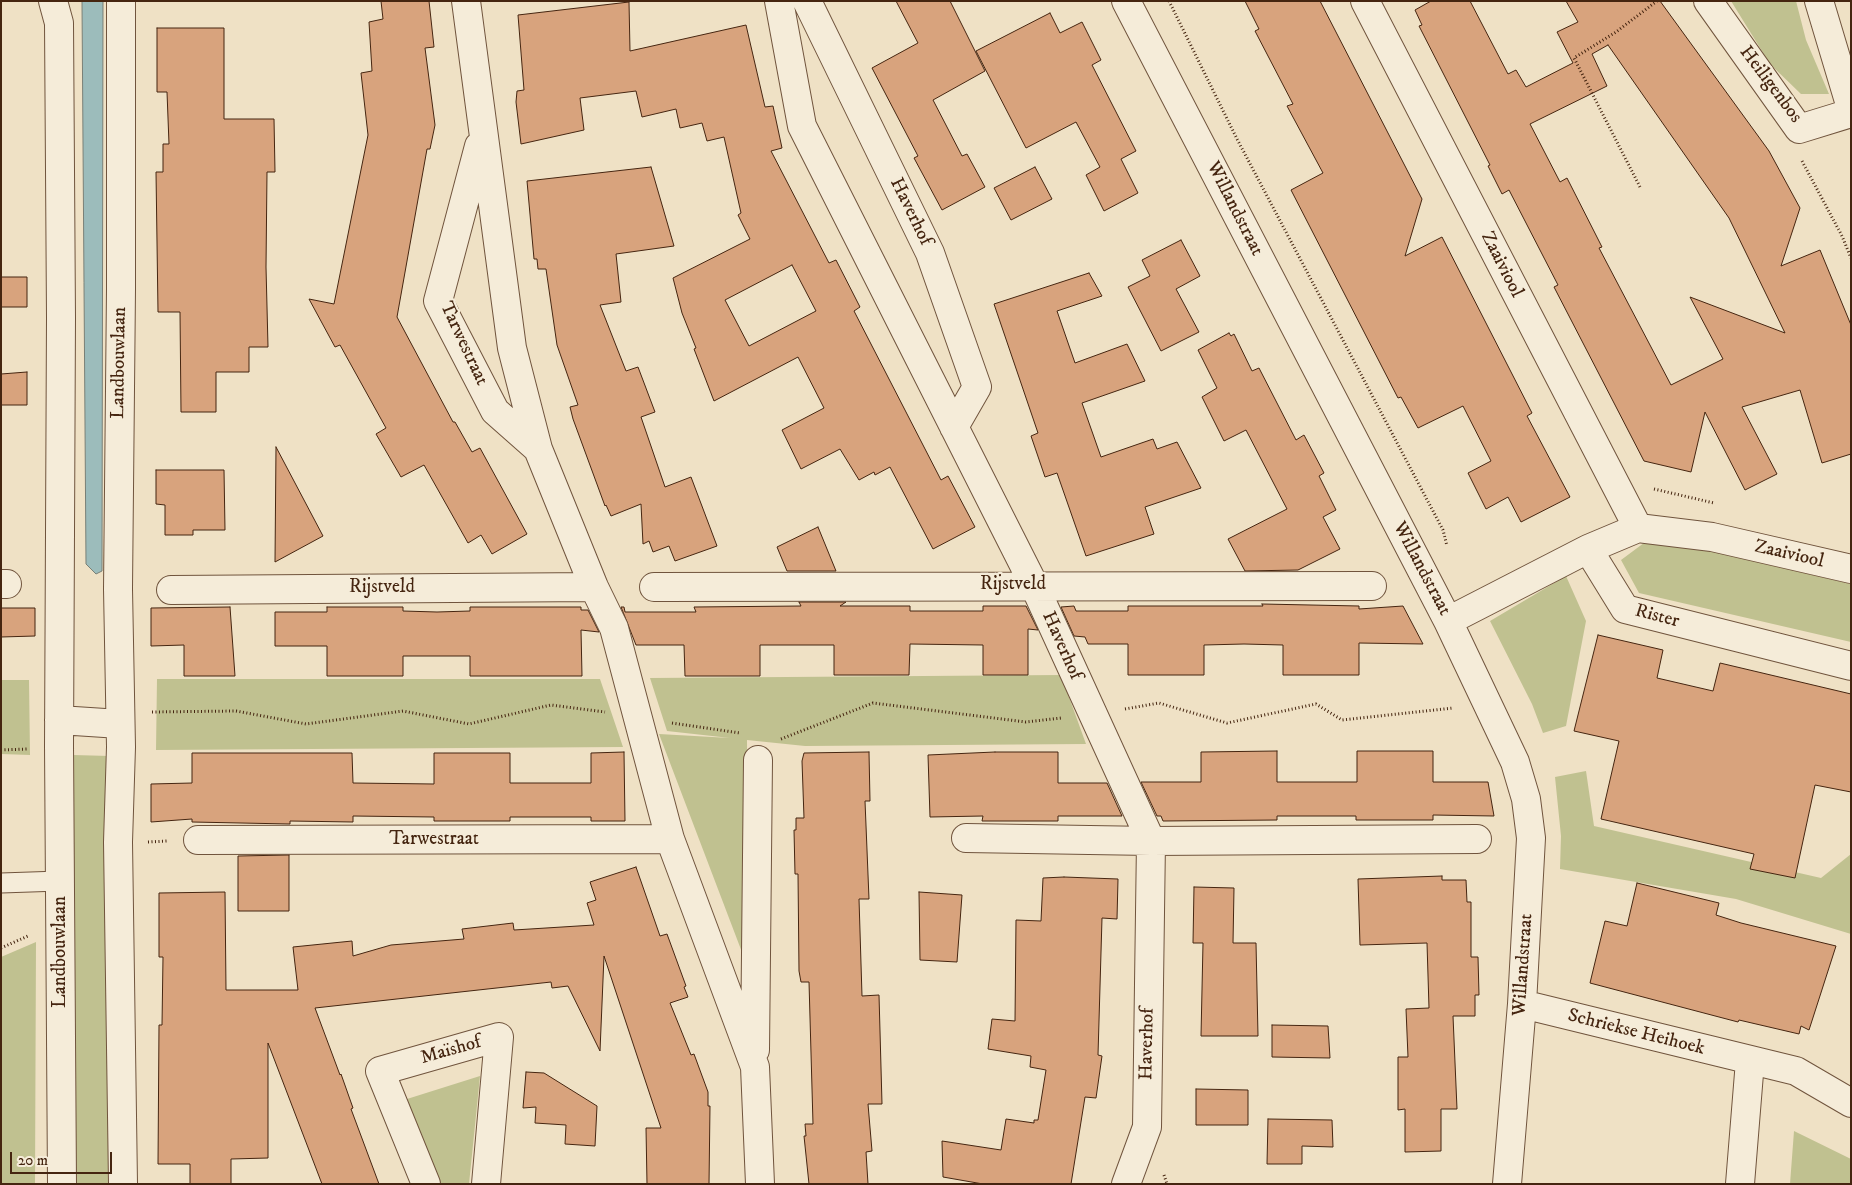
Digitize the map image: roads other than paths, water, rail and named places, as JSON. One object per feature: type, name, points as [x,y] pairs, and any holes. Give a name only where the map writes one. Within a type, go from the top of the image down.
[{"type":"street","name":"Landbouwlaan","points":[[54,1],[59,33],[62,1184]]},
{"type":"street","name":"Landbouwlaan","points":[[121,1],[118,842],[123,1184]]},
{"type":"street","name":"Tarwestraat","points":[[466,1],[512,348],[538,449],[594,586],[614,628],[670,839],[755,1067]]},
{"type":"street","name":"Haverhof","points":[[779,1],[802,126],[1034,585],[1151,841],[1147,1127],[1126,1184]]},
{"type":"street","name":"Haverhof","points":[[807,1],[930,253],[974,378],[977,387],[954,427]]},
{"type":"street","name":"Willandstraat","points":[[1126,1],[1448,621],[1515,762],[1526,799],[1531,838],[1522,1004],[1507,1184]]},
{"type":"street","name":"Zaaiviool","points":[[1365,1],[1638,528]]},
{"type":"street","name":"Heiligenbos","points":[[1708,1],[1799,129],[1851,113]]},
{"type":"street","points":[[1819,1],[1851,108]]},
{"type":"street","name":"Tarwestraat","points":[[483,133],[438,301],[495,411],[538,449]]},
{"type":"street","name":"Zaaiviool","points":[[1588,549],[1638,528],[1712,537],[1851,569]]},
{"type":"street","points":[[1448,621],[1588,549]]},
{"type":"street","name":"Rister","points":[[1588,549],[1626,609],[1851,666]]},
{"type":"street","name":"Rijstveld","points":[[171,590],[594,586]]},
{"type":"street","name":"Rijstveld","points":[[654,587],[1372,586]]},
{"type":"street","points":[[60,720],[119,716]]},
{"type":"street","name":"Tarwestraat","points":[[758,760],[755,1067],[760,1184]]},
{"type":"street","points":[[966,838],[1151,841],[1477,839]]},
{"type":"street","name":"Tarwestraat","points":[[198,840],[670,839]]},
{"type":"street","name":"Schriekse Heihoek","points":[[1522,1004],[1796,1071],[1851,1103]]},
{"type":"street","name":"Maïshof","points":[[426,1184],[380,1071],[498,1038],[486,1184]]},
{"type":"street","points":[[1740,1184],[1750,1061]]},
{"type":"lane","points":[[1,883],[60,881]]},
{"type":"water","points":[[82,1],[103,1],[102,571],[96,574],[86,564]]}]
